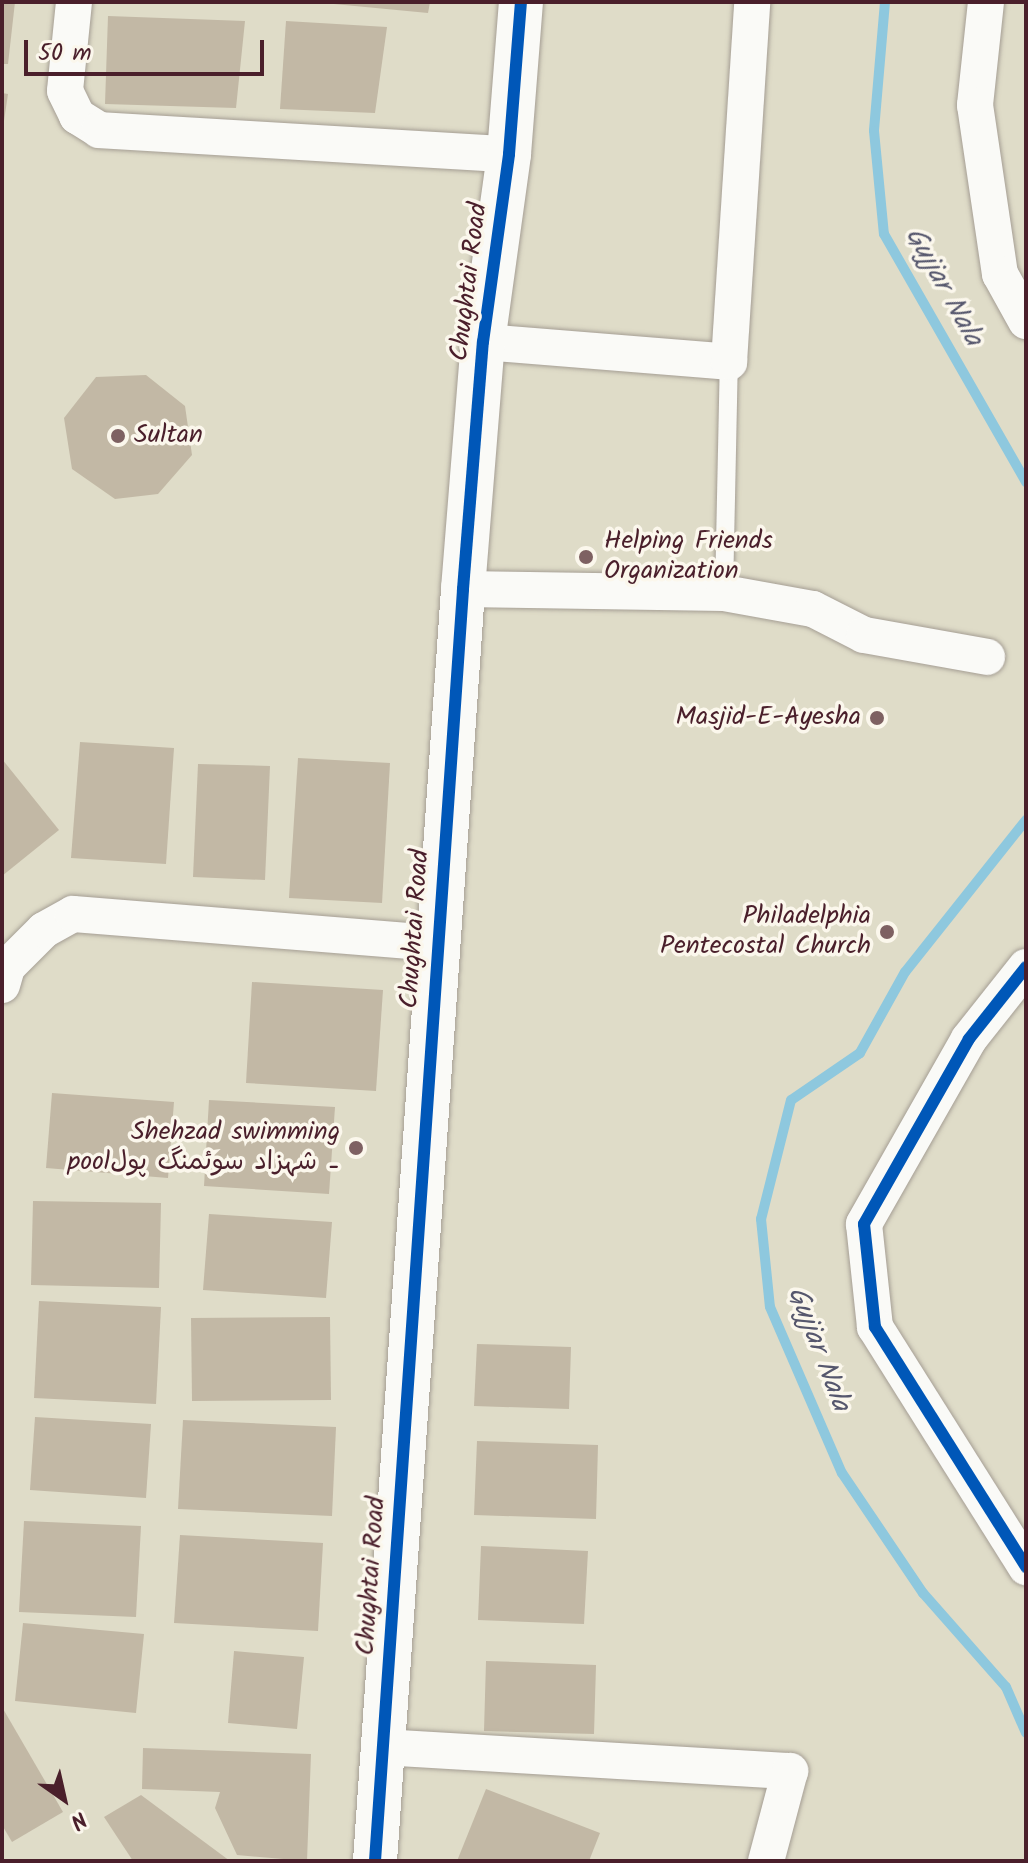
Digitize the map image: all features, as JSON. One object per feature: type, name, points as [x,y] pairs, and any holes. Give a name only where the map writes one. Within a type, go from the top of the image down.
[{"type":"street","points":[[74,2],[65,91],[77,116],[99,130],[509,154]]},
{"type":"street","name":"Chughtai Road","points":[[375,1861],[436,943],[463,589],[483,342],[509,154],[521,2]]},
{"type":"street","points":[[483,342],[729,362],[752,2]]},
{"type":"street","points":[[986,2],[975,105],[1000,274],[1026,321]]},
{"type":"street","points":[[463,589],[724,593],[813,609],[864,635],[987,657]]},
{"type":"street","points":[[2,985],[7,967],[44,930],[73,914],[436,943]]},
{"type":"street","points":[[1026,967],[969,1039],[864,1224],[875,1327],[1026,1567]]},
{"type":"street","points":[[383,1747],[790,1771],[766,1861]]},
{"type":"lane","points":[[724,593],[729,362]]},
{"type":"building","points":[[2,2],[15,2],[8,64],[2,64]]},
{"type":"building","points":[[313,2],[430,2],[428,13]]},
{"type":"building","points":[[108,16],[245,21],[236,108],[105,104]]},
{"type":"building","points":[[286,21],[387,27],[375,113],[280,109]]},
{"type":"building","points":[[2,93],[8,94],[4,121],[2,121]]},
{"type":"building","points":[[146,375],[185,406],[192,455],[158,494],[115,499],[72,469],[64,418],[96,377]]},
{"type":"building","points":[[80,742],[174,748],[166,864],[71,858]]},
{"type":"building","points":[[298,758],[390,763],[382,903],[289,898]]},
{"type":"building","points":[[2,759],[59,830],[2,876]]},
{"type":"building","points":[[198,764],[270,766],[265,880],[193,877]]},
{"type":"building","points":[[252,982],[383,990],[376,1091],[246,1083]]},
{"type":"building","points":[[52,1093],[174,1102],[168,1178],[46,1168]]},
{"type":"building","points":[[209,1100],[335,1107],[329,1194],[204,1186]]},
{"type":"building","points":[[33,1201],[161,1203],[159,1288],[31,1285]]},
{"type":"building","points":[[209,1214],[332,1222],[326,1298],[203,1290]]},
{"type":"building","points":[[39,1301],[161,1307],[156,1404],[34,1398]]},
{"type":"building","points":[[330,1317],[331,1400],[192,1401],[191,1318]]},
{"type":"building","points":[[477,1344],[571,1347],[569,1409],[474,1406]]},
{"type":"building","points":[[35,1417],[151,1424],[146,1498],[30,1490]]},
{"type":"building","points":[[183,1420],[336,1427],[332,1516],[178,1509]]},
{"type":"building","points":[[477,1441],[598,1445],[596,1519],[474,1515]]},
{"type":"building","points":[[24,1521],[141,1526],[136,1617],[19,1612]]},
{"type":"building","points":[[180,1535],[323,1543],[318,1631],[174,1623]]},
{"type":"building","points":[[481,1546],[588,1551],[584,1624],[478,1620]]},
{"type":"building","points":[[23,1623],[144,1634],[136,1713],[15,1701]]},
{"type":"building","points":[[234,1651],[304,1657],[297,1729],[228,1723]]},
{"type":"building","points":[[486,1661],[596,1665],[594,1734],[484,1731]]},
{"type":"building","points":[[2,1707],[63,1812],[12,1842],[2,1825]]},
{"type":"building","points":[[143,1748],[311,1754],[307,1861],[237,1855],[215,1808],[220,1792],[142,1789]]},
{"type":"building","points":[[486,1789],[600,1833],[589,1861],[457,1861]]},
{"type":"building","points":[[141,1795],[230,1861],[133,1861],[104,1817]]},
{"type":"waterway","name":"Gujjar Nala","points":[[885,2],[874,131],[884,234],[1026,482]]},
{"type":"waterway","name":"Gujjar Nala","points":[[1026,820],[905,972],[860,1053],[791,1100],[761,1219],[770,1307],[842,1473],[923,1593],[1006,1687],[1026,1733]]},
{"type":"cycle path","points":[[375,1861],[463,589],[483,342],[509,154],[521,2]]},
{"type":"cycle path","points":[[1026,967],[969,1039],[864,1224],[875,1327],[1026,1567]]},
{"type":"place","name":"Sultan","points":[[118,436]]},
{"type":"place","name":"Helping Friends Organization","points":[[586,557]]},
{"type":"place","name":"Masjid-E-Ayesha","points":[[877,718]]},
{"type":"place","name":"Philadelphia Pentecostal Church","points":[[887,932]]},
{"type":"place","name":"Shehzad swimming pool۔ شہزاد سوئمنگ پول","points":[[356,1148]]}]
